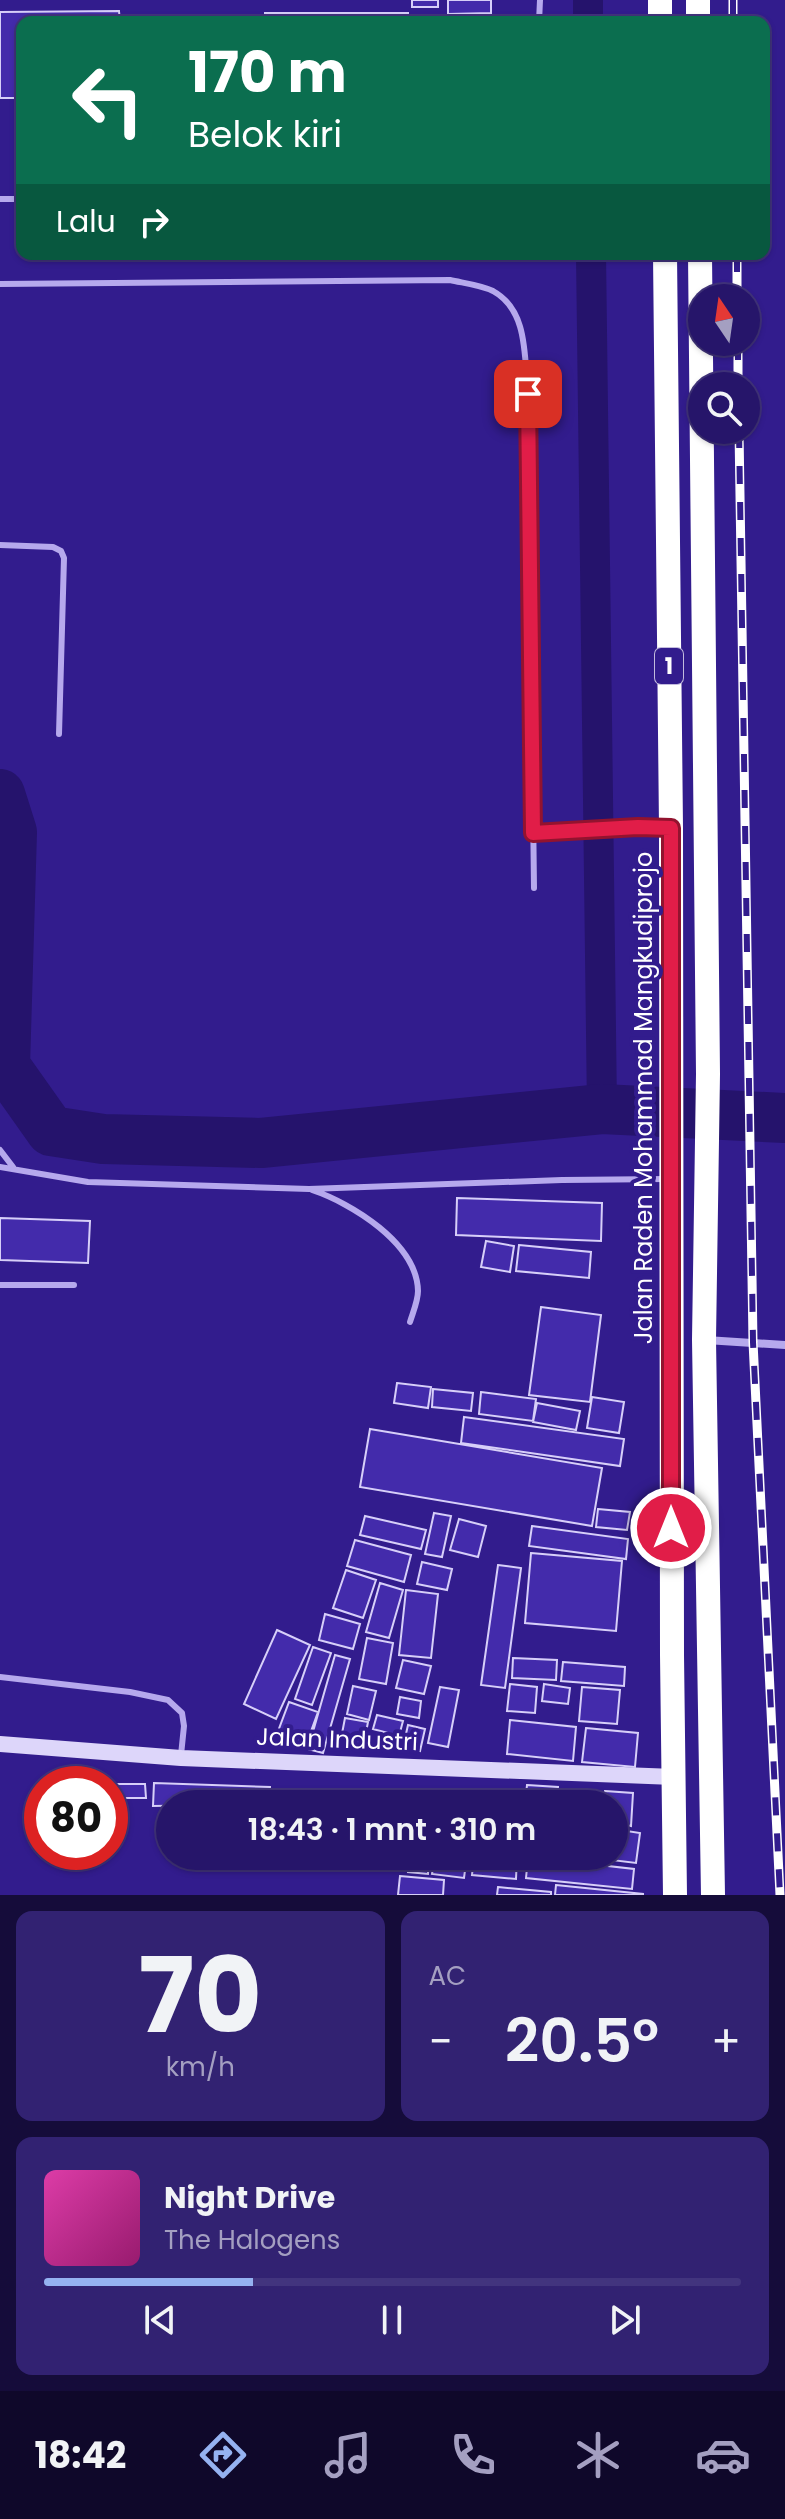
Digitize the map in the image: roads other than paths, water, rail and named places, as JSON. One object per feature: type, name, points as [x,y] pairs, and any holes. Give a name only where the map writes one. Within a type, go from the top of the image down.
[{"type":"highway","name":"Jalan Raden Mohammad Mangkudiprojo","points":[[665,260],[671,828],[675,1895]]},
{"type":"highway","name":"1","points":[[700,260],[708,1074],[704,1340],[713,1895]]},
{"type":"street","points":[[704,1340],[785,1345]]},
{"type":"street","name":"Jalan Industri","points":[[0,1744],[181,1758],[674,1777]]},
{"type":"lane","points":[[0,284],[450,280],[492,290],[507,302],[521,321],[528,394],[534,888]]},
{"type":"lane","points":[[0,545],[53,547],[61,551],[64,558],[59,734]]},
{"type":"lane","points":[[533,833],[671,828]]},
{"type":"lane","points":[[0,1150],[13,1167]]},
{"type":"lane","points":[[0,1167],[88,1182],[309,1189],[562,1180],[670,1169]]},
{"type":"lane","points":[[309,1189],[339,1199],[364,1214],[401,1250],[410,1265],[418,1291],[410,1322]]},
{"type":"lane","points":[[0,1285],[74,1285]]},
{"type":"lane","points":[[0,1677],[130,1692],[168,1700],[177,1706],[183,1717],[181,1758]]},
{"type":"waterway","points":[[588,0],[588,16]]},
{"type":"waterway","points":[[591,260],[602,1109]]},
{"type":"waterway","points":[[0,794],[12,832],[5,1066],[51,1131],[103,1139],[261,1143],[602,1109],[785,1118]]},
{"type":"railway","points":[[733,0],[733,16]]},
{"type":"railway","points":[[737,260],[737,284]]},
{"type":"railway","points":[[738,356],[738,372]]},
{"type":"railway","points":[[739,444],[753,1342],[780,1895]]}]
